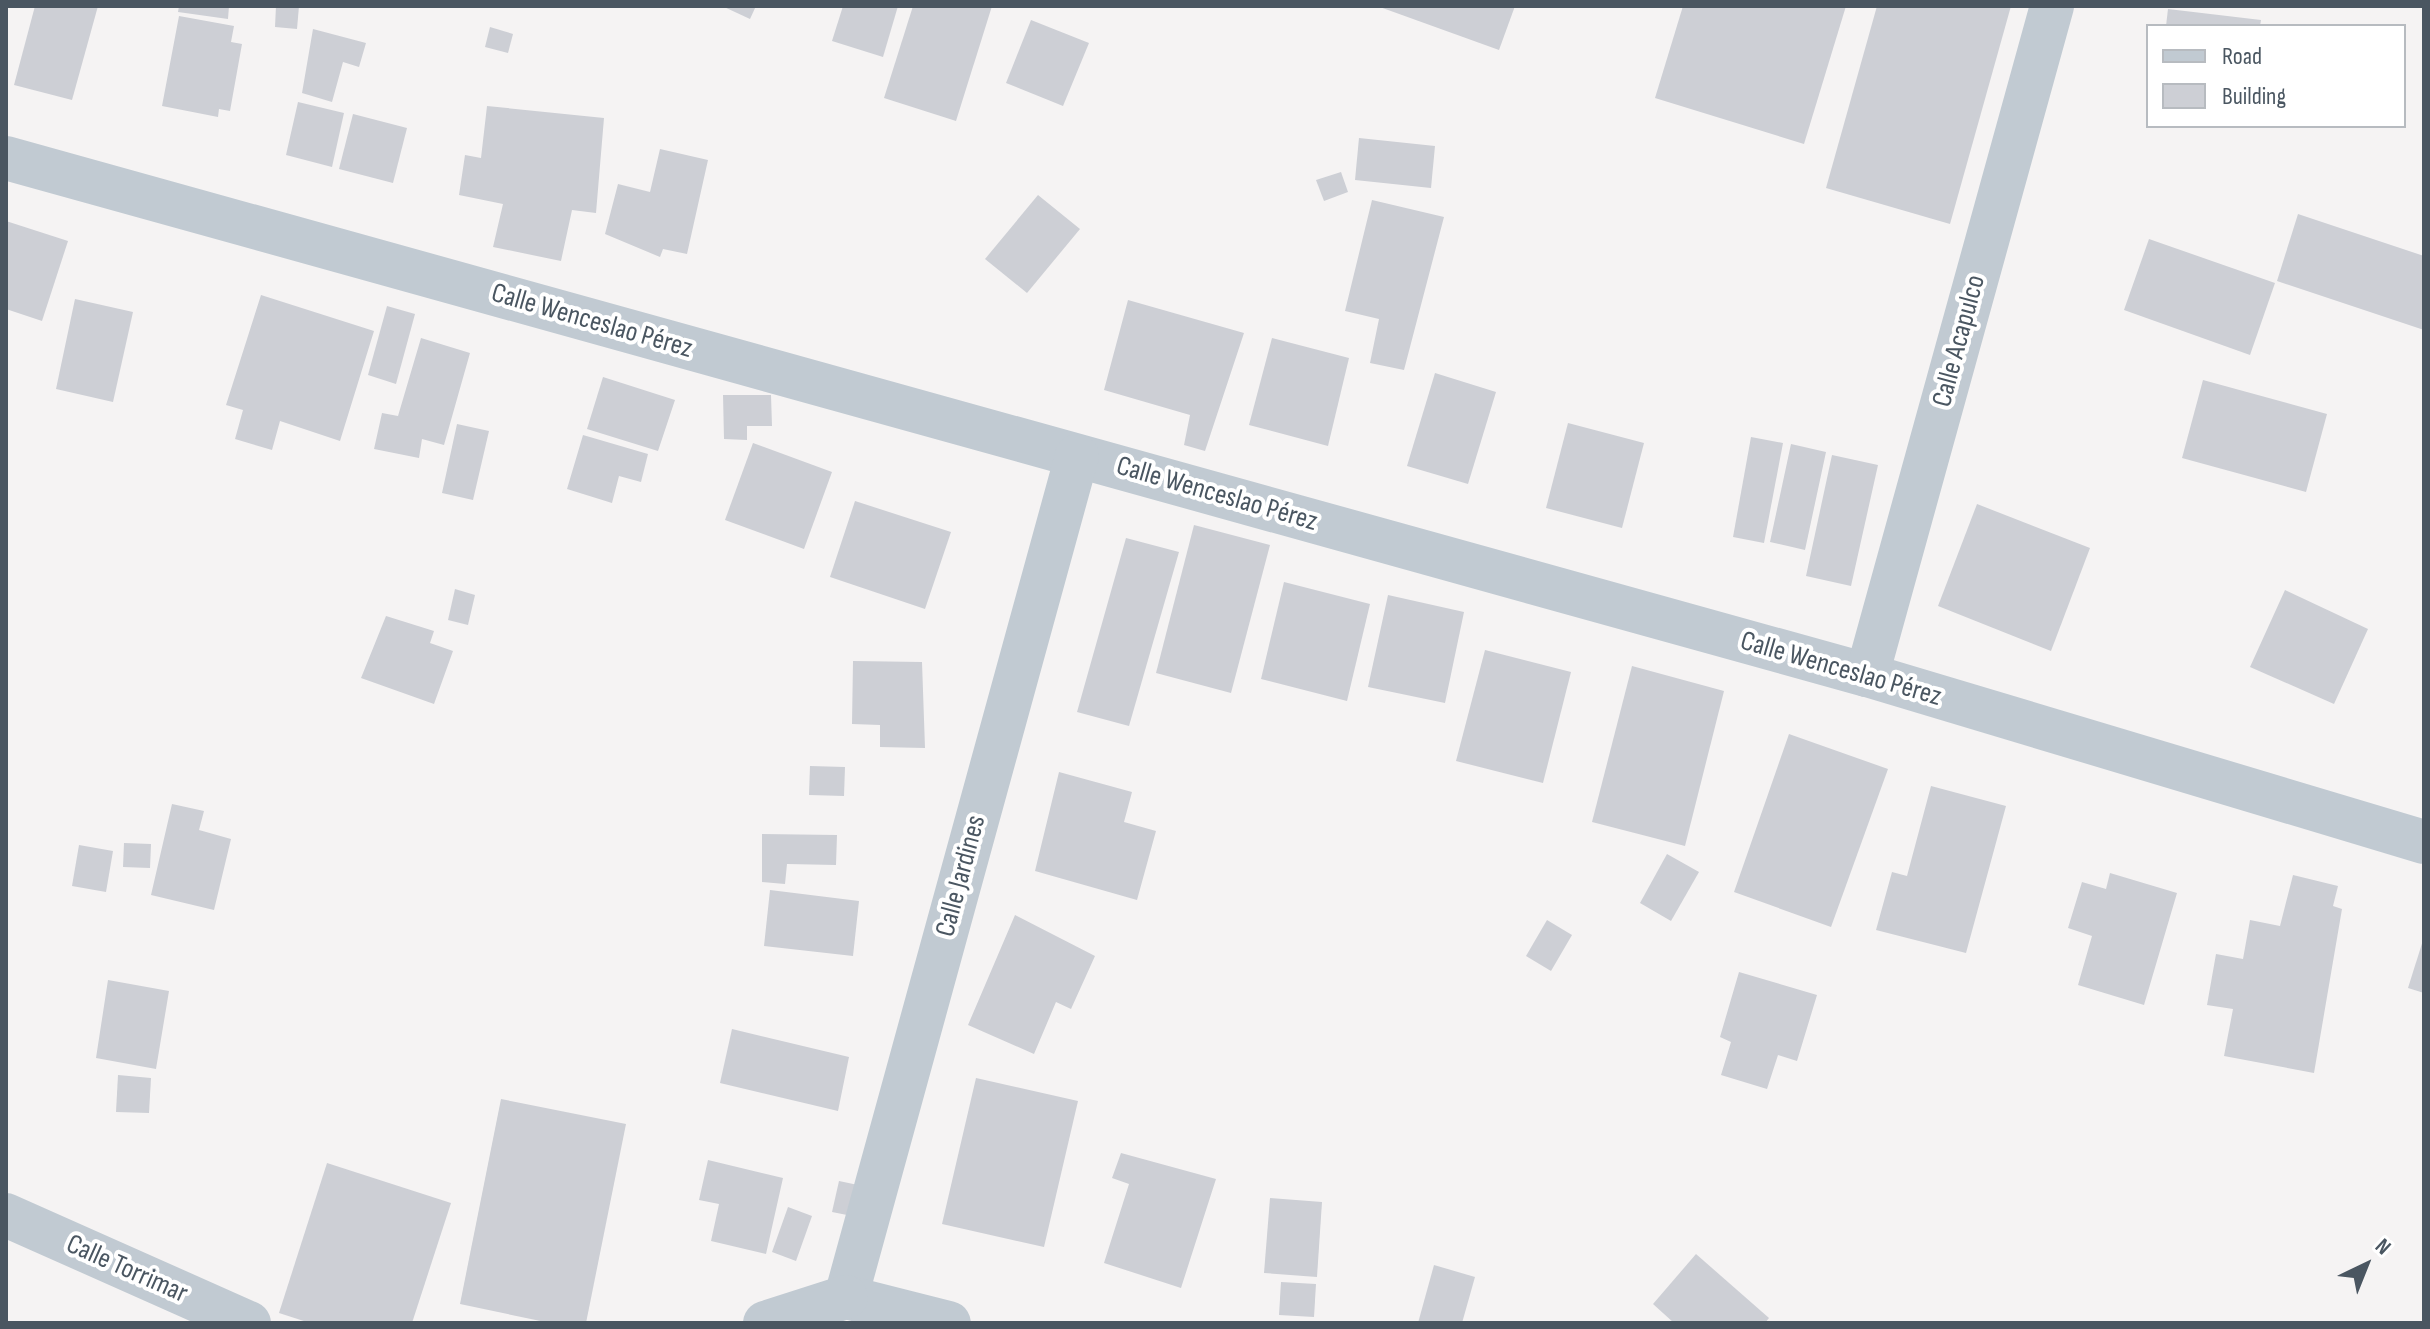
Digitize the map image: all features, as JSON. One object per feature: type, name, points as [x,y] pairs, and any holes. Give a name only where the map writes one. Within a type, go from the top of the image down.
[{"type":"street","name":"Calle Acapulco","points":[[1867,675],[2052,6]]},
{"type":"street","name":"Calle Wenceslao Pérez","points":[[6,158],[1867,675],[2424,842]]},
{"type":"street","name":"Calle Jardines","points":[[846,1297],[1077,456]]},
{"type":"street","name":"Calle Torrimar","points":[[6,1215],[249,1323]]},
{"type":"street","points":[[765,1323],[846,1297],[949,1323]]},
{"type":"building","points":[[35,6],[98,6],[72,100],[14,85]]},
{"type":"building","points":[[179,6],[229,6],[228,19],[178,12]]},
{"type":"building","points":[[276,6],[299,6],[297,29],[275,27]]},
{"type":"building","points":[[722,6],[756,6],[750,19]]},
{"type":"building","points":[[843,6],[898,6],[883,57],[832,41]]},
{"type":"building","points":[[913,6],[992,6],[956,121],[884,98]]},
{"type":"building","points":[[1377,6],[1515,6],[1499,50]]},
{"type":"building","points":[[1683,6],[1846,6],[1804,144],[1655,98]]},
{"type":"building","points":[[1877,6],[2011,6],[1950,224],[1826,188]]},
{"type":"building","points":[[2168,9],[2261,20],[2260,24],[2166,24]]},
{"type":"building","points":[[179,16],[234,26],[231,42],[242,44],[230,111],[219,109],[218,117],[162,106]]},
{"type":"building","points":[[1031,20],[1089,43],[1063,106],[1006,83]]},
{"type":"building","points":[[490,27],[513,34],[508,53],[485,47]]},
{"type":"building","points":[[313,29],[366,43],[359,67],[343,62],[332,102],[302,93]]},
{"type":"building","points":[[298,102],[344,113],[332,167],[286,155]]},
{"type":"building","points":[[487,106],[604,118],[596,213],[572,210],[561,261],[493,247],[503,204],[459,195],[465,155],[481,158]]},
{"type":"building","points":[[353,114],[407,128],[393,183],[339,169]]},
{"type":"building","points":[[1359,138],[1435,146],[1431,188],[1355,180]]},
{"type":"building","points":[[660,149],[708,160],[687,254],[663,249],[660,257],[605,234],[618,184],[650,192]]},
{"type":"building","points":[[1341,172],[1348,192],[1324,201],[1316,180]]},
{"type":"building","points":[[1038,195],[1080,229],[1027,293],[985,259]]},
{"type":"building","points":[[1372,200],[1444,217],[1404,370],[1370,363],[1379,319],[1345,311]]},
{"type":"building","points":[[2298,214],[2424,256],[2424,330],[2277,281]]},
{"type":"building","points":[[6,221],[68,241],[42,321],[6,309]]},
{"type":"building","points":[[2149,239],[2275,283],[2250,355],[2124,310]]},
{"type":"building","points":[[261,295],[374,331],[340,441],[280,421],[272,450],[235,439],[243,410],[226,405]]},
{"type":"building","points":[[75,299],[133,312],[113,402],[56,389]]},
{"type":"building","points":[[1128,300],[1244,333],[1205,451],[1184,445],[1190,415],[1104,390]]},
{"type":"building","points":[[387,306],[415,314],[396,384],[368,375]]},
{"type":"building","points":[[421,338],[470,353],[444,445],[422,439],[419,458],[374,449],[382,413],[398,416]]},
{"type":"building","points":[[1272,338],[1349,358],[1328,446],[1249,425]]},
{"type":"building","points":[[1435,373],[1496,392],[1468,484],[1407,466]]},
{"type":"building","points":[[603,377],[675,400],[658,451],[587,429]]},
{"type":"building","points":[[2203,380],[2327,414],[2306,492],[2182,458]]},
{"type":"building","points":[[723,395],[771,395],[772,426],[747,426],[747,440],[724,439]]},
{"type":"building","points":[[1568,423],[1644,443],[1622,528],[1546,508]]},
{"type":"building","points":[[457,424],[489,431],[473,500],[442,493]]},
{"type":"building","points":[[583,435],[648,454],[641,482],[619,476],[612,503],[567,489]]},
{"type":"building","points":[[1751,437],[1783,443],[1764,543],[1733,537]]},
{"type":"building","points":[[753,443],[832,472],[804,549],[725,520]]},
{"type":"building","points":[[1791,444],[1826,452],[1805,550],[1770,542]]},
{"type":"building","points":[[1832,455],[1878,465],[1851,586],[1806,576]]},
{"type":"building","points":[[855,501],[951,532],[925,609],[830,577]]},
{"type":"building","points":[[1977,504],[2090,548],[2051,651],[1938,606]]},
{"type":"building","points":[[1194,525],[1270,545],[1231,693],[1156,673]]},
{"type":"building","points":[[1126,538],[1179,552],[1129,726],[1077,712]]},
{"type":"building","points":[[1284,582],[1370,604],[1347,701],[1261,679]]},
{"type":"building","points":[[455,589],[475,595],[468,625],[448,620]]},
{"type":"building","points":[[2285,590],[2368,629],[2334,704],[2250,667]]},
{"type":"building","points":[[1388,595],[1464,612],[1445,703],[1368,687]]},
{"type":"building","points":[[386,616],[434,631],[430,643],[453,651],[434,704],[361,678]]},
{"type":"building","points":[[1485,650],[1571,672],[1543,783],[1456,761]]},
{"type":"building","points":[[853,661],[922,662],[925,748],[880,747],[880,725],[852,724]]},
{"type":"building","points":[[1632,666],[1724,691],[1685,846],[1592,822]]},
{"type":"building","points":[[1789,734],[1888,769],[1831,927],[1734,892]]},
{"type":"building","points":[[810,766],[845,767],[844,796],[809,795]]},
{"type":"building","points":[[1059,772],[1132,792],[1124,822],[1156,831],[1137,900],[1035,871]]},
{"type":"building","points":[[1931,786],[2006,806],[1966,953],[1876,930],[1892,872],[1907,876]]},
{"type":"building","points":[[172,804],[204,811],[199,830],[231,839],[214,910],[151,895]]},
{"type":"building","points":[[762,834],[837,835],[836,865],[787,864],[785,884],[762,882]]},
{"type":"building","points":[[124,843],[151,844],[150,868],[123,867]]},
{"type":"building","points":[[79,845],[113,851],[106,892],[72,886]]},
{"type":"building","points":[[1667,854],[1699,872],[1671,921],[1640,903]]},
{"type":"building","points":[[2110,873],[2177,893],[2144,1005],[2078,985],[2092,936],[2068,928],[2082,882],[2106,889]]},
{"type":"building","points":[[2293,875],[2338,886],[2333,906],[2342,909],[2314,1073],[2224,1056],[2233,1009],[2207,1005],[2216,954],[2243,959],[2250,920],[2280,926]]},
{"type":"building","points":[[770,890],[859,901],[853,956],[764,946]]},
{"type":"building","points":[[1015,915],[1095,956],[1071,1009],[1056,1002],[1034,1054],[968,1025]]},
{"type":"building","points":[[1547,920],[1572,935],[1551,971],[1526,956]]},
{"type":"building","points":[[2424,937],[2424,993],[2408,988]]},
{"type":"building","points":[[1739,972],[1817,995],[1797,1061],[1778,1055],[1767,1089],[1721,1075],[1731,1042],[1720,1037]]},
{"type":"building","points":[[108,980],[169,991],[156,1069],[96,1058]]},
{"type":"building","points":[[732,1029],[849,1057],[838,1111],[720,1083]]},
{"type":"building","points":[[118,1075],[151,1078],[149,1113],[116,1112]]},
{"type":"building","points":[[976,1078],[1078,1101],[1044,1247],[942,1224]]},
{"type":"building","points":[[501,1099],[626,1124],[586,1323],[550,1323],[460,1304]]},
{"type":"building","points":[[1121,1153],[1216,1179],[1181,1288],[1104,1263],[1129,1184],[1112,1178]]},
{"type":"building","points":[[708,1160],[783,1178],[766,1254],[711,1241],[719,1204],[699,1200]]},
{"type":"building","points":[[327,1163],[451,1203],[412,1323],[310,1323],[279,1313]]},
{"type":"building","points":[[839,1181],[858,1185],[852,1216],[832,1212]]},
{"type":"building","points":[[1270,1198],[1322,1202],[1317,1277],[1264,1273]]},
{"type":"building","points":[[788,1207],[812,1216],[796,1261],[772,1252]]},
{"type":"building","points":[[1696,1254],[1769,1318],[1765,1323],[1674,1323],[1653,1304]]},
{"type":"building","points":[[1434,1265],[1475,1277],[1462,1323],[1418,1323]]},
{"type":"building","points":[[1281,1282],[1316,1284],[1314,1317],[1279,1315]]}]
